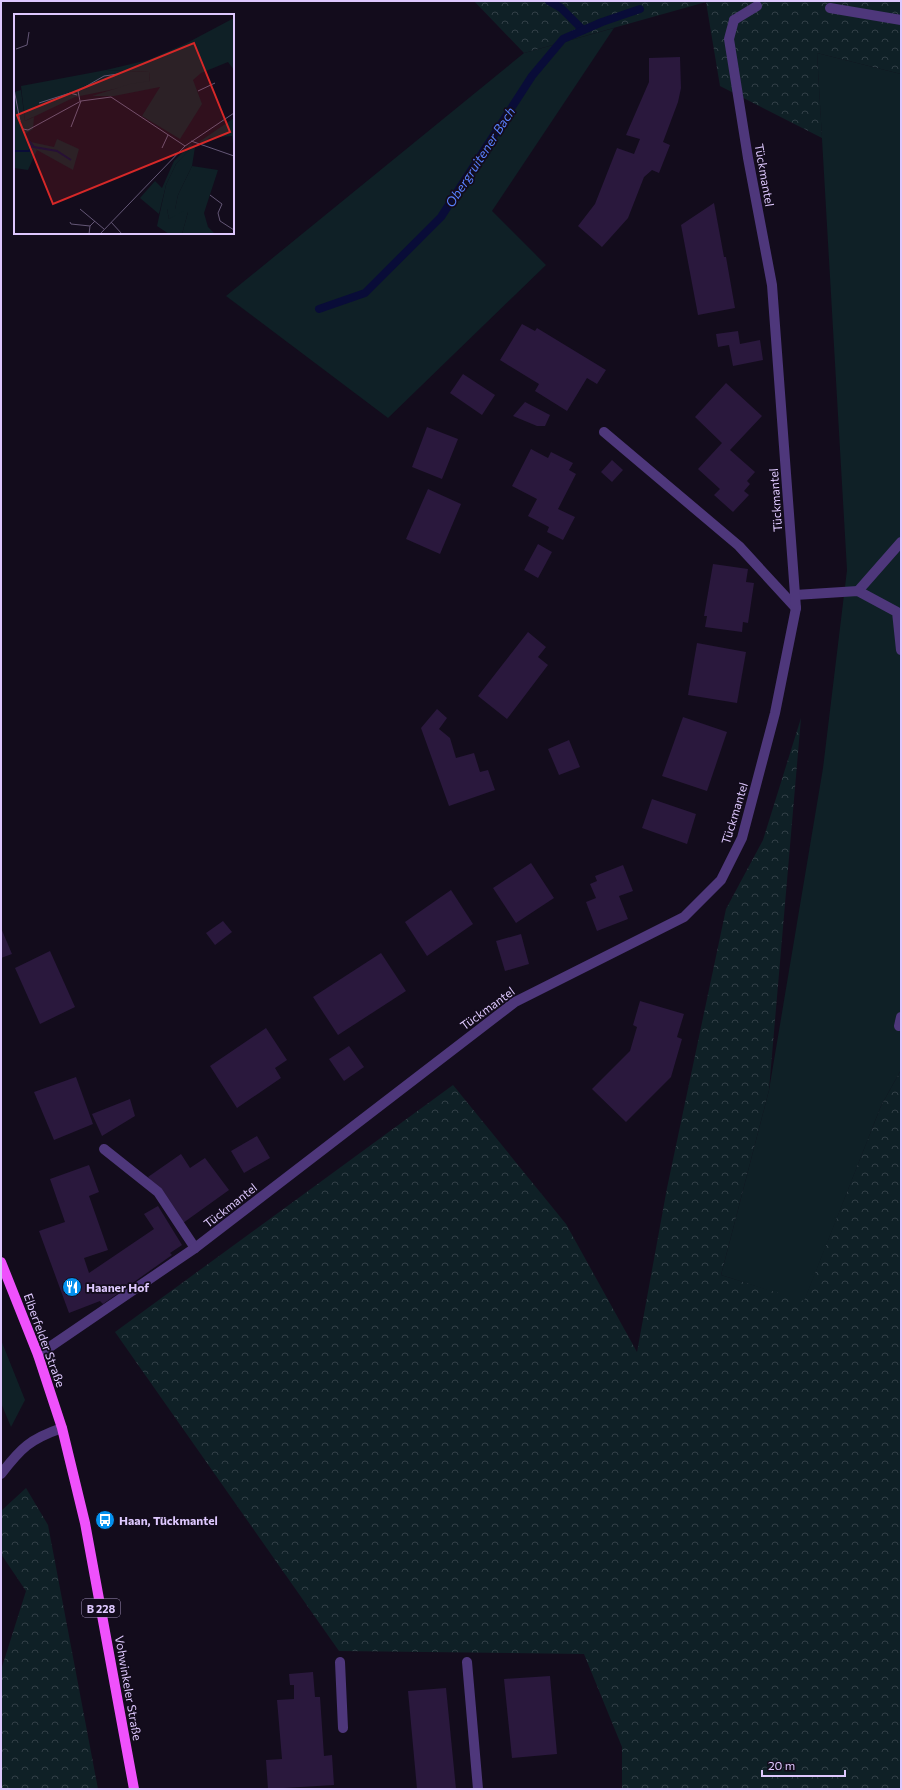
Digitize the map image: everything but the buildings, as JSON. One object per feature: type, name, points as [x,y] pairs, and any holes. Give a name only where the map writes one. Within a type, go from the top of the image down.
[{"type":"main road","name":"Elberfelder Straße","points":[[1,1262],[38,1355],[62,1428]]},
{"type":"main road","name":"Vohwinkeler Straße","points":[[62,1428],[85,1523],[134,1789]]},
{"type":"street","name":"Tückmantel","points":[[38,1355],[194,1248],[514,1002],[684,917],[721,880],[742,838],[775,713],[796,608],[772,285],[748,158],[729,39],[734,20],[757,6]]},
{"type":"street","points":[[830,8],[901,20]]},
{"type":"street","points":[[604,432],[739,546],[796,608]]},
{"type":"street","points":[[858,591],[901,542]]},
{"type":"street","points":[[795,595],[858,591],[897,612],[901,650]]},
{"type":"street","points":[[104,1148],[158,1192],[194,1248]]},
{"type":"street","points":[[1,1474],[15,1455],[39,1436],[62,1428]]},
{"type":"street","points":[[340,1662],[343,1728]]},
{"type":"street","points":[[468,1662],[478,1789]]},
{"type":"green space","points":[[474,1],[901,1],[901,74],[817,53],[822,138],[720,86],[706,2],[524,53]]},
{"type":"green space","points":[[614,28],[492,211],[546,265],[388,418],[226,296],[524,53]]},
{"type":"green space","points":[[817,53],[901,74],[901,1070],[881,1106],[804,1302],[721,1275],[769,1090],[823,768],[847,570]]},
{"type":"green space","points":[[801,718],[769,1090],[721,1275],[804,1301],[881,1106],[901,1070],[901,1789],[622,1789],[622,1747],[584,1654],[339,1651],[115,1332],[453,1085],[566,1224],[637,1352],[667,1188],[726,909],[763,840]]},
{"type":"green space","points":[[1,1340],[25,1400],[11,1427],[1,1403]]},
{"type":"green space","points":[[26,1488],[48,1525],[98,1789],[1,1789],[1,1670],[26,1591],[1,1554],[1,1511]]},
{"type":"waterway","points":[[549,1],[561,8],[583,30]]},
{"type":"waterway","name":"Obergruitener Bach","points":[[319,309],[365,293],[441,217],[532,76],[563,39],[602,22],[640,9]]},
{"type":"place","name":"Haaner Hof","points":[[72,1287]]},
{"type":"place","name":"Haan, Tückmantel","points":[[105,1520]]}]
